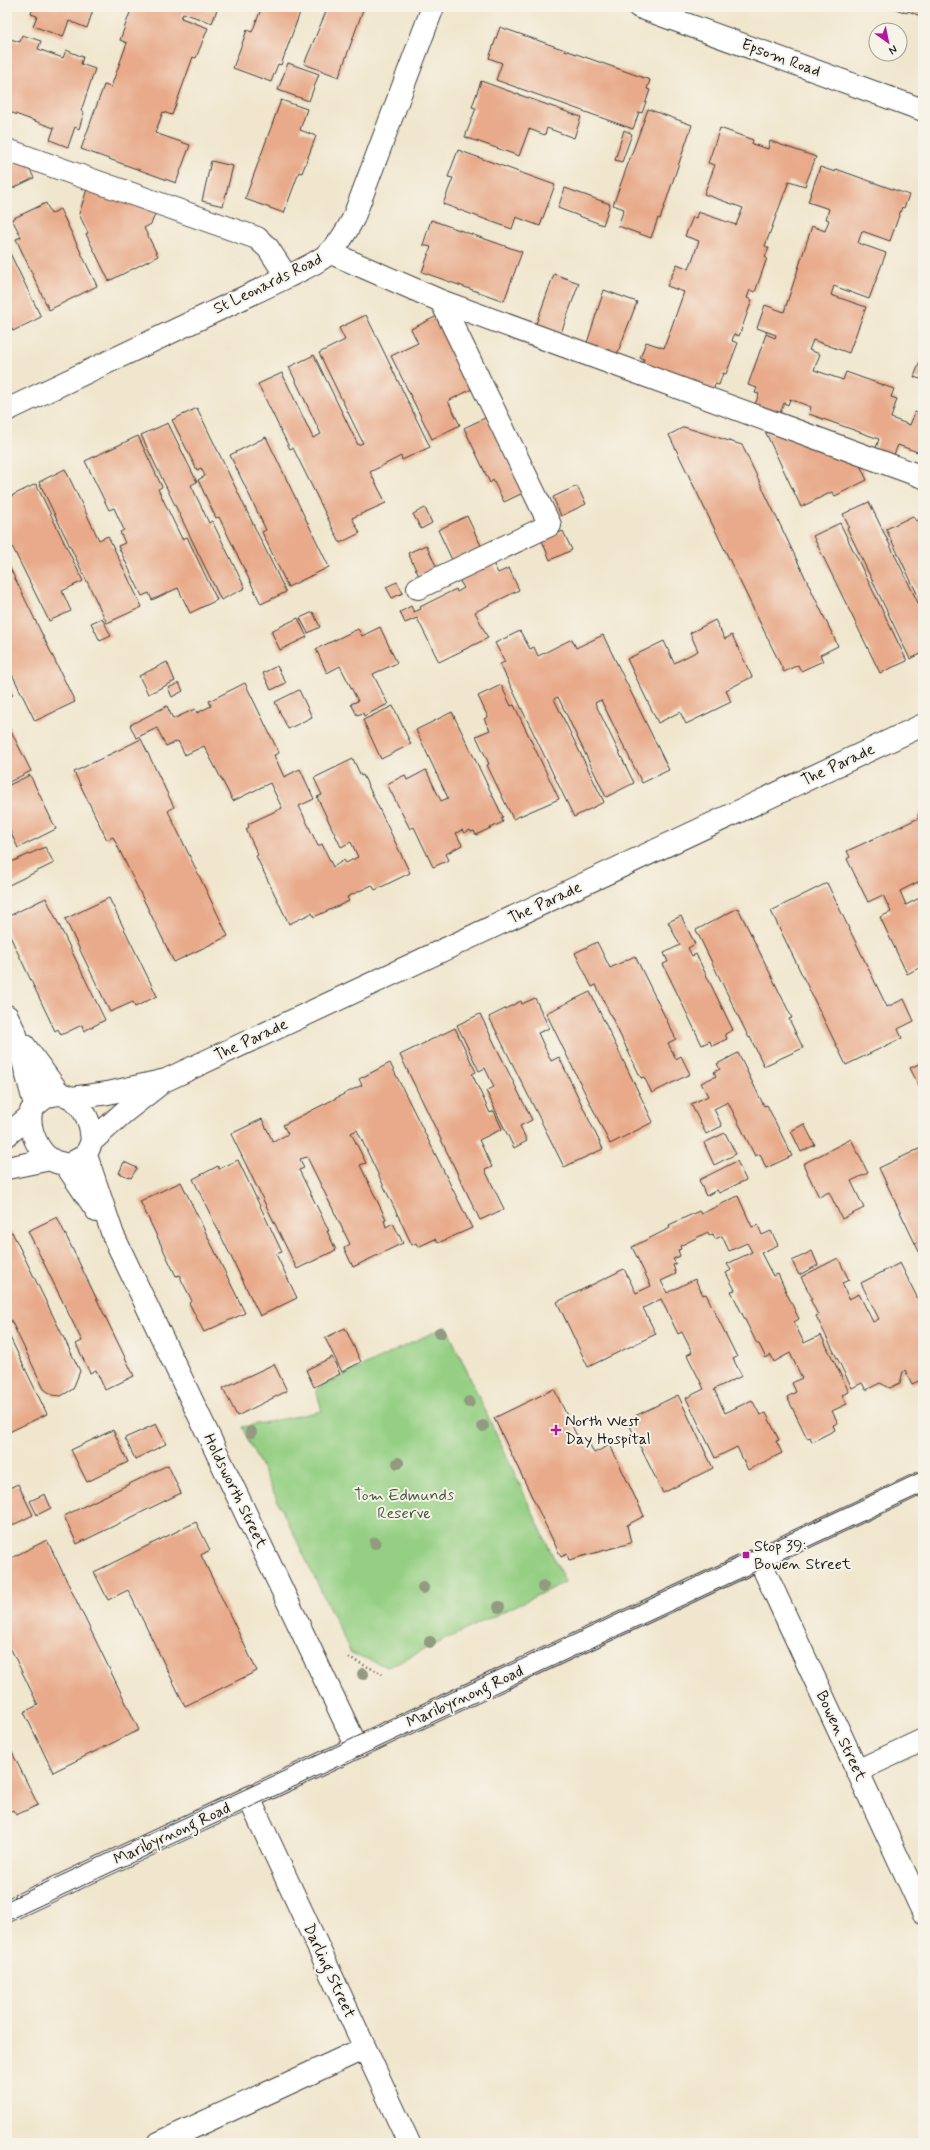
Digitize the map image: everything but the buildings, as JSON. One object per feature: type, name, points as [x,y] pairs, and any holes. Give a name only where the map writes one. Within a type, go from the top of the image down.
[{"type":"street","name":"St Leonards Road","points":[[7,410],[287,277],[330,253],[342,240],[353,219],[433,7]]},
{"type":"street","name":"Epsom Road","points":[[639,7],[923,110]]},
{"type":"street","points":[[7,150],[258,238],[268,248],[287,277]]},
{"type":"street","points":[[330,253],[441,300],[923,477]]},
{"type":"street","points":[[418,588],[550,525],[441,300]]},
{"type":"street","name":"The Parade","points":[[89,1148],[123,1113],[166,1080],[923,725]]},
{"type":"street","points":[[11,1025],[65,1096],[78,1104],[89,1123],[89,1148],[77,1162],[68,1165],[58,1161],[44,1153],[36,1141],[33,1110],[11,1025]]},
{"type":"street","name":"The Parade","points":[[65,1096],[108,1093],[166,1080]]},
{"type":"street","points":[[7,1135],[45,1096],[65,1096]]},
{"type":"street","name":"Holdsworth Street","points":[[89,1148],[113,1235],[357,1747]]},
{"type":"street","points":[[7,1168],[58,1161]]},
{"type":"street","name":"Holdsworth Street","points":[[58,1161],[113,1235]]},
{"type":"street","name":"Maribyrnong Road","points":[[7,1911],[923,1482]]},
{"type":"street","name":"Bowen Street","points":[[759,1560],[923,1912]]},
{"type":"street","points":[[857,1770],[923,1740]]},
{"type":"street","name":"Darling Street","points":[[248,1798],[409,2143]]},
{"type":"street","points":[[159,2143],[365,2048]]},
{"type":"path","points":[[344,1655],[383,1674]]},
{"type":"green space","name":"Tom Edmunds Reserve","points":[[446,1326],[565,1582],[388,1667],[351,1653],[242,1427],[322,1411],[316,1389]]},
{"type":"tram line","points":[[7,1901],[923,1471]]},
{"type":"tram line","points":[[7,1921],[923,1493]]},
{"type":"place","name":"North West Day Hospital","points":[[556,1430]]},
{"type":"place","name":"Stop 39: Bowen Street","points":[[746,1555]]}]
